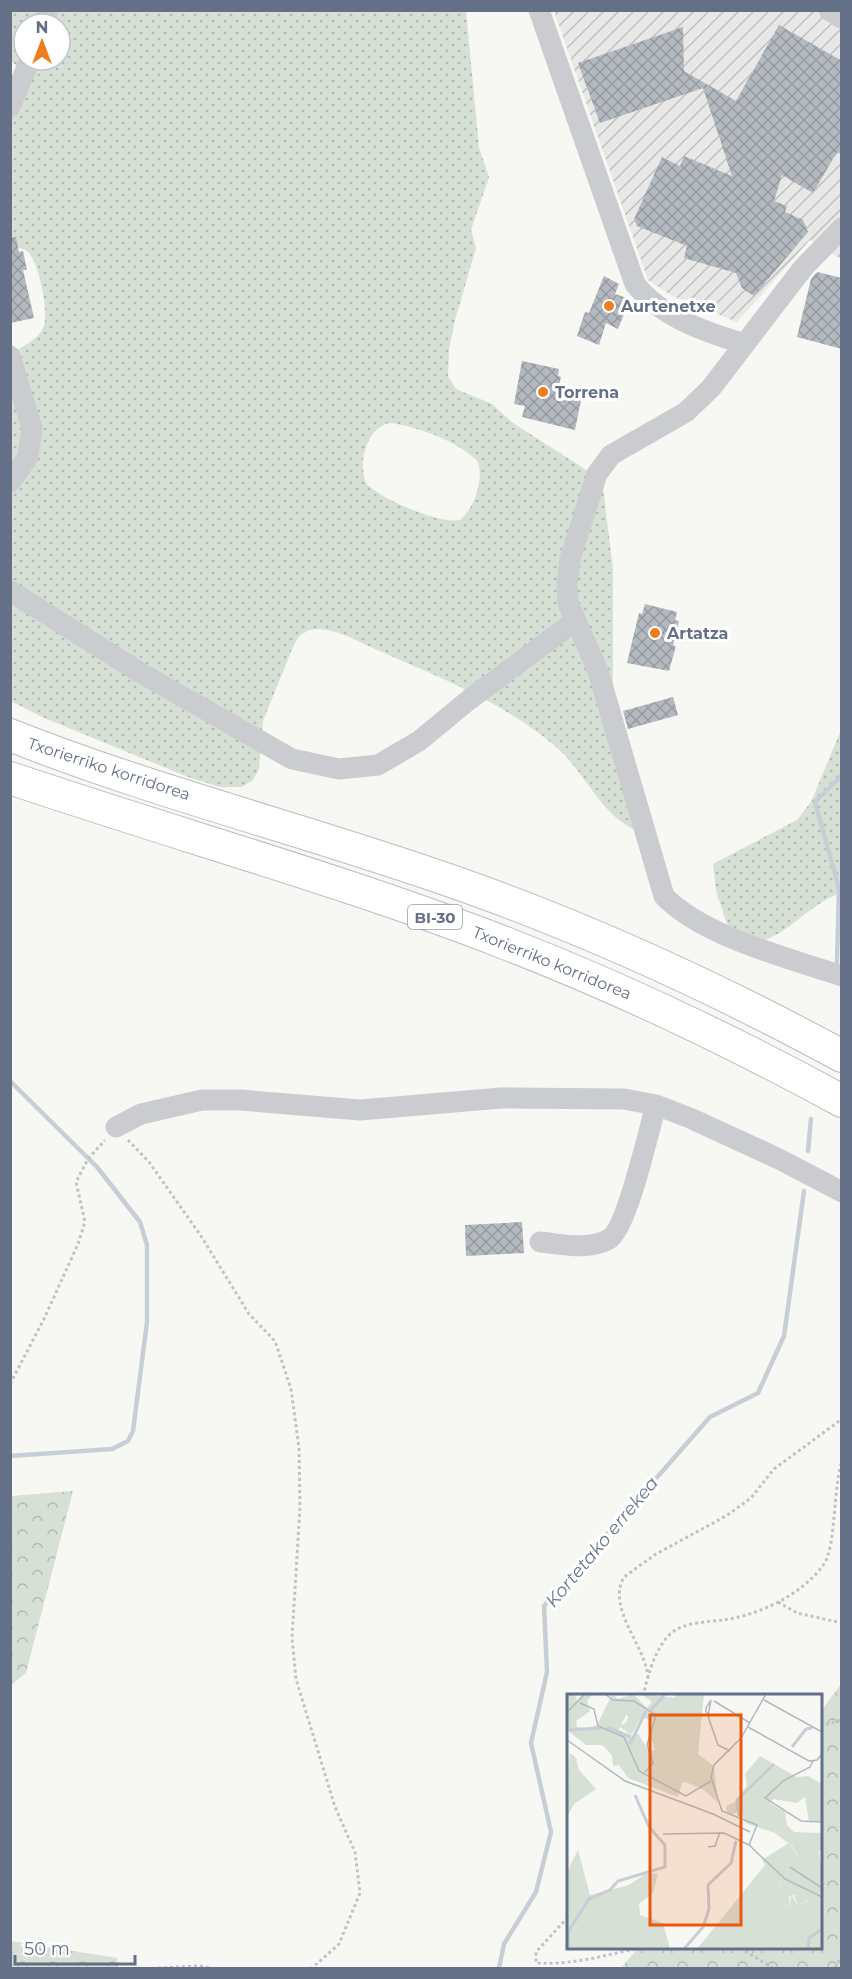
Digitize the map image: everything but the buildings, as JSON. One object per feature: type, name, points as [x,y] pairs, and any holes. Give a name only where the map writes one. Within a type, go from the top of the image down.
[{"type":"highway","name":"Txorierriko korridorea","points":[[10,735],[429,873],[519,906],[697,981],[842,1056]]},
{"type":"highway","name":"Txorierriko korridorea","points":[[10,778],[406,907],[505,943],[680,1017],[842,1101]]},
{"type":"street","points":[[539,10],[635,284],[650,302],[669,315],[745,344]]},
{"type":"street","points":[[829,10],[842,18]]},
{"type":"street","points":[[10,107],[25,72]]},
{"type":"street","points":[[842,228],[803,268],[711,388],[686,412],[610,455],[597,474],[569,567],[568,603],[598,671],[664,896],[677,910],[699,923],[842,976]]},
{"type":"street","points":[[10,356],[32,428],[28,457],[10,482]]},
{"type":"street","points":[[10,591],[141,673],[292,759],[339,769],[378,765],[419,741],[470,699],[574,621]]},
{"type":"street","points":[[116,1127],[141,1114],[202,1100],[240,1100],[360,1110],[501,1098],[624,1099],[656,1105],[779,1159],[842,1192]]},
{"type":"street","points":[[540,1242],[594,1245],[611,1238],[620,1227],[630,1198],[656,1105]]},
{"type":"path","points":[[10,1384],[78,1244],[85,1222],[76,1182],[88,1159],[116,1127],[149,1162],[201,1236],[249,1314],[274,1341],[291,1389],[299,1448],[300,1507],[292,1638],[296,1679],[335,1807],[355,1852],[360,1893],[339,1944],[312,1968]]},
{"type":"path","points":[[842,1218],[842,1230]]},
{"type":"path","points":[[648,1678],[647,1663],[631,1632],[619,1601],[624,1577],[656,1554],[726,1516],[751,1498],[766,1476],[842,1419]]},
{"type":"path","points":[[643,1694],[659,1649],[673,1631],[688,1625],[743,1617],[777,1602],[811,1577],[826,1561],[831,1545],[833,1504],[842,1461]]},
{"type":"path","points":[[777,1602],[797,1613],[842,1623]]},
{"type":"path","points":[[822,1725],[842,1720]]},
{"type":"path","points":[[567,1918],[536,1952],[536,1963],[558,1964],[586,1961],[631,1949]]},
{"type":"path","points":[[743,1949],[773,1968]]},
{"type":"path","points":[[835,1968],[842,1956]]},
{"type":"path","points":[[158,1968],[198,1966],[210,1968]]},
{"type":"shaded area","points":[[554,11],[841,11],[841,259],[810,240],[737,322],[672,296],[648,280]]},
{"type":"green space","points":[[11,11],[466,11],[479,147],[489,177],[471,230],[476,248],[455,320],[449,349],[448,376],[456,389],[492,404],[513,423],[591,473],[603,488],[613,569],[613,712],[633,818],[633,829],[610,812],[565,756],[535,730],[493,704],[450,682],[347,636],[328,630],[309,630],[299,636],[263,721],[259,769],[253,780],[242,787],[220,787],[188,777],[42,717],[11,701],[11,354],[41,332],[45,312],[39,277],[32,258],[28,252],[11,245],[11,106],[17,72],[72,72],[72,12],[12,12],[12,62]],"holes":[[[389,423],[399,424],[449,441],[478,462],[479,485],[470,509],[460,520],[439,518],[410,509],[383,496],[366,483],[363,466],[366,447],[370,439],[381,426]]]},
{"type":"green space","points":[[841,730],[841,893],[820,904],[781,932],[759,942],[728,927],[716,891],[713,864],[797,820],[811,802]]},
{"type":"green space","points":[[73,1491],[26,1673],[11,1685],[11,1496]]},
{"type":"green space","points":[[841,1684],[841,1968],[621,1968],[637,1949],[822,1949],[822,1710]]},
{"type":"green space","points":[[11,1941],[117,1958],[118,1968],[11,1968]]},
{"type":"waterway","name":"Kortetako errekea","points":[[837,962],[839,888],[815,802],[842,775]]},
{"type":"waterway","points":[[10,1081],[97,1167],[140,1222],[147,1245],[147,1322],[133,1431],[128,1441],[112,1449],[10,1456]]},
{"type":"waterway","name":"Kortetako errekea","points":[[808,1151],[811,1119]]},
{"type":"waterway","name":"Kortetako errekea","points":[[499,1968],[504,1944],[536,1892],[551,1832],[531,1743],[547,1672],[544,1606],[710,1417],[758,1393],[784,1336],[804,1191]]},
{"type":"place","name":"Aurtenetxe","points":[[609,306]]},
{"type":"place","name":"Torrena","points":[[543,392]]},
{"type":"place","name":"Artatza","points":[[655,633]]}]
